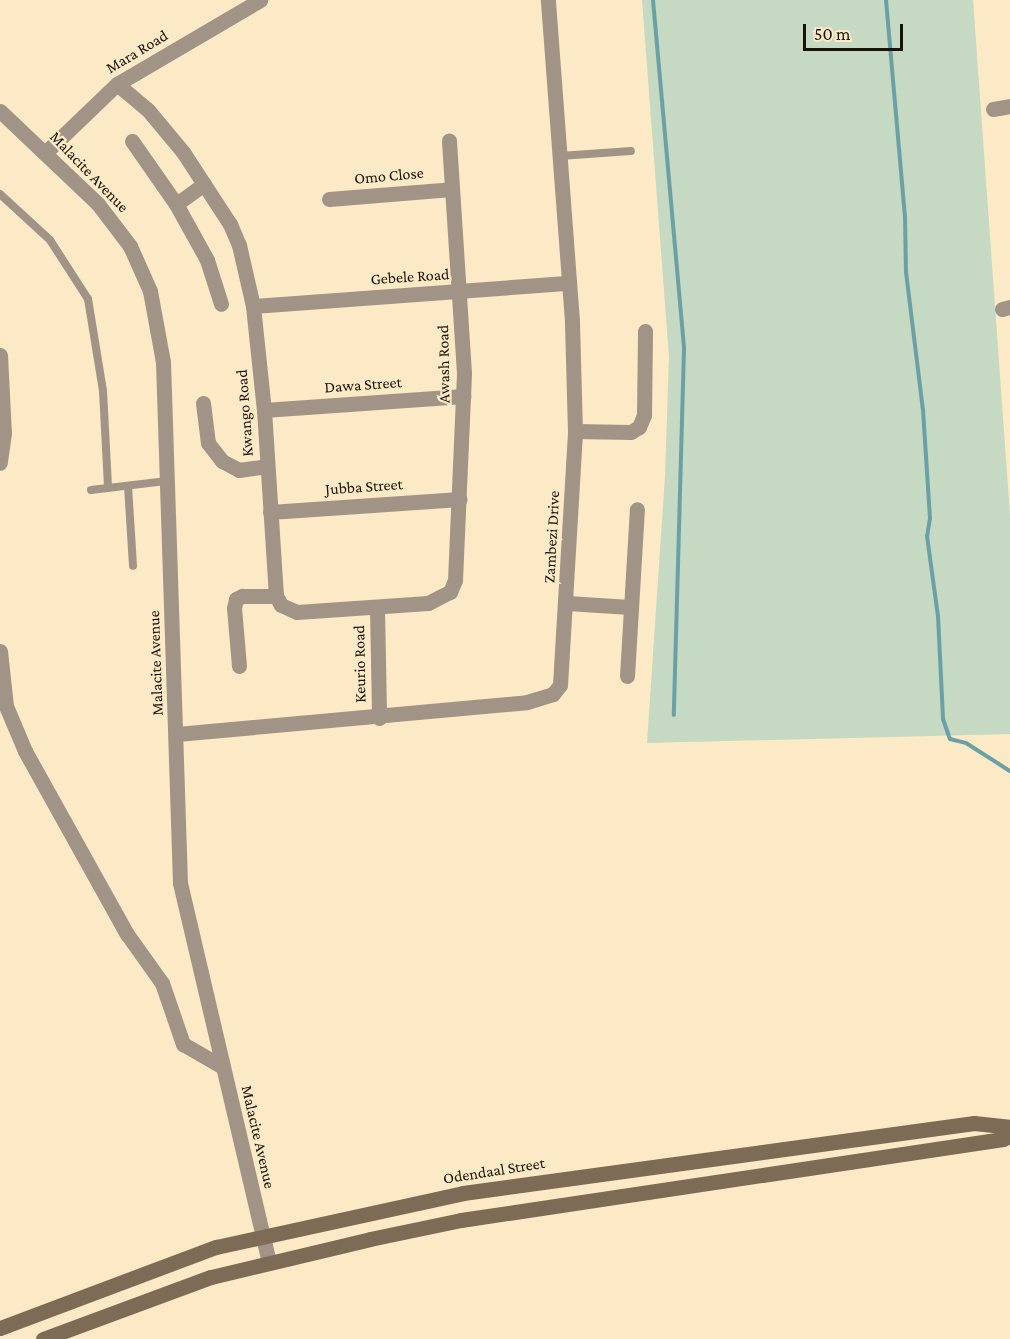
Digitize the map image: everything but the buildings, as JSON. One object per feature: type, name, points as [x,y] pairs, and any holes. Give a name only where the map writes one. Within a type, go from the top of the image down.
[{"type":"street","name":"Mara Road","points":[[46,152],[117,84],[260,0]]},
{"type":"street","name":"Zambezi Drive","points":[[177,734],[527,702],[553,694],[560,685],[567,603],[575,431],[569,283],[548,0]]},
{"type":"street","name":"Kwango Road","points":[[117,84],[148,110],[204,184],[234,234],[253,306],[264,410],[276,596]]},
{"type":"street","points":[[993,109],[1010,106]]},
{"type":"street","name":"Malacite Avenue","points":[[0,111],[46,152],[115,225],[130,246],[150,291],[163,362],[177,734],[176,796],[183,903],[268,1262]]},
{"type":"street","name":"Awash Road","points":[[377,609],[428,603],[453,588],[460,499],[464,396],[460,292],[449,140]]},
{"type":"street","points":[[132,141],[176,204],[207,260],[221,304]]},
{"type":"street","points":[[176,204],[204,184]]},
{"type":"street","name":"Omo Close","points":[[329,199],[452,189]]},
{"type":"street","name":"Gebele Road","points":[[253,306],[569,283]]},
{"type":"street","points":[[575,431],[631,432],[639,427],[644,415],[645,331]]},
{"type":"street","points":[[0,355],[4,433],[0,464]]},
{"type":"street","name":"Dawa Street","points":[[264,410],[464,396]]},
{"type":"street","points":[[203,403],[208,443],[222,461],[239,470],[266,466]]},
{"type":"street","name":"Jubba Street","points":[[270,512],[460,499]]},
{"type":"street","points":[[627,676],[637,509]]},
{"type":"street","points":[[239,666],[234,608],[236,599],[242,596],[276,596],[288,610],[305,613],[377,609]]},
{"type":"street","points":[[567,603],[630,607]]},
{"type":"street","name":"Keurio Road","points":[[377,609],[379,717]]},
{"type":"street","points":[[0,651],[6,706],[25,751],[127,934],[162,983],[183,1044],[223,1067]]},
{"type":"street","name":"Odendaal Street","points":[[0,1328],[140,1273],[262,1234],[463,1193],[974,1124],[1010,1127]]},
{"type":"street","points":[[43,1339],[211,1277],[268,1262],[461,1220],[991,1141],[1010,1134]]},
{"type":"lane","points":[[560,156],[631,151]]},
{"type":"lane","points":[[0,194],[50,240],[88,299],[103,391],[108,488]]},
{"type":"lane","points":[[91,490],[167,481]]},
{"type":"lane","points":[[128,486],[133,566]]},
{"type":"green space","points":[[642,0],[973,0],[1010,515],[1010,734],[647,743],[665,476],[669,357]]},
{"type":"waterway","points":[[653,0],[684,349],[674,715]]},
{"type":"waterway","points":[[886,0],[905,216],[906,272],[923,410],[930,518],[927,536],[938,616],[943,719],[950,739],[966,743],[1010,771]]}]
